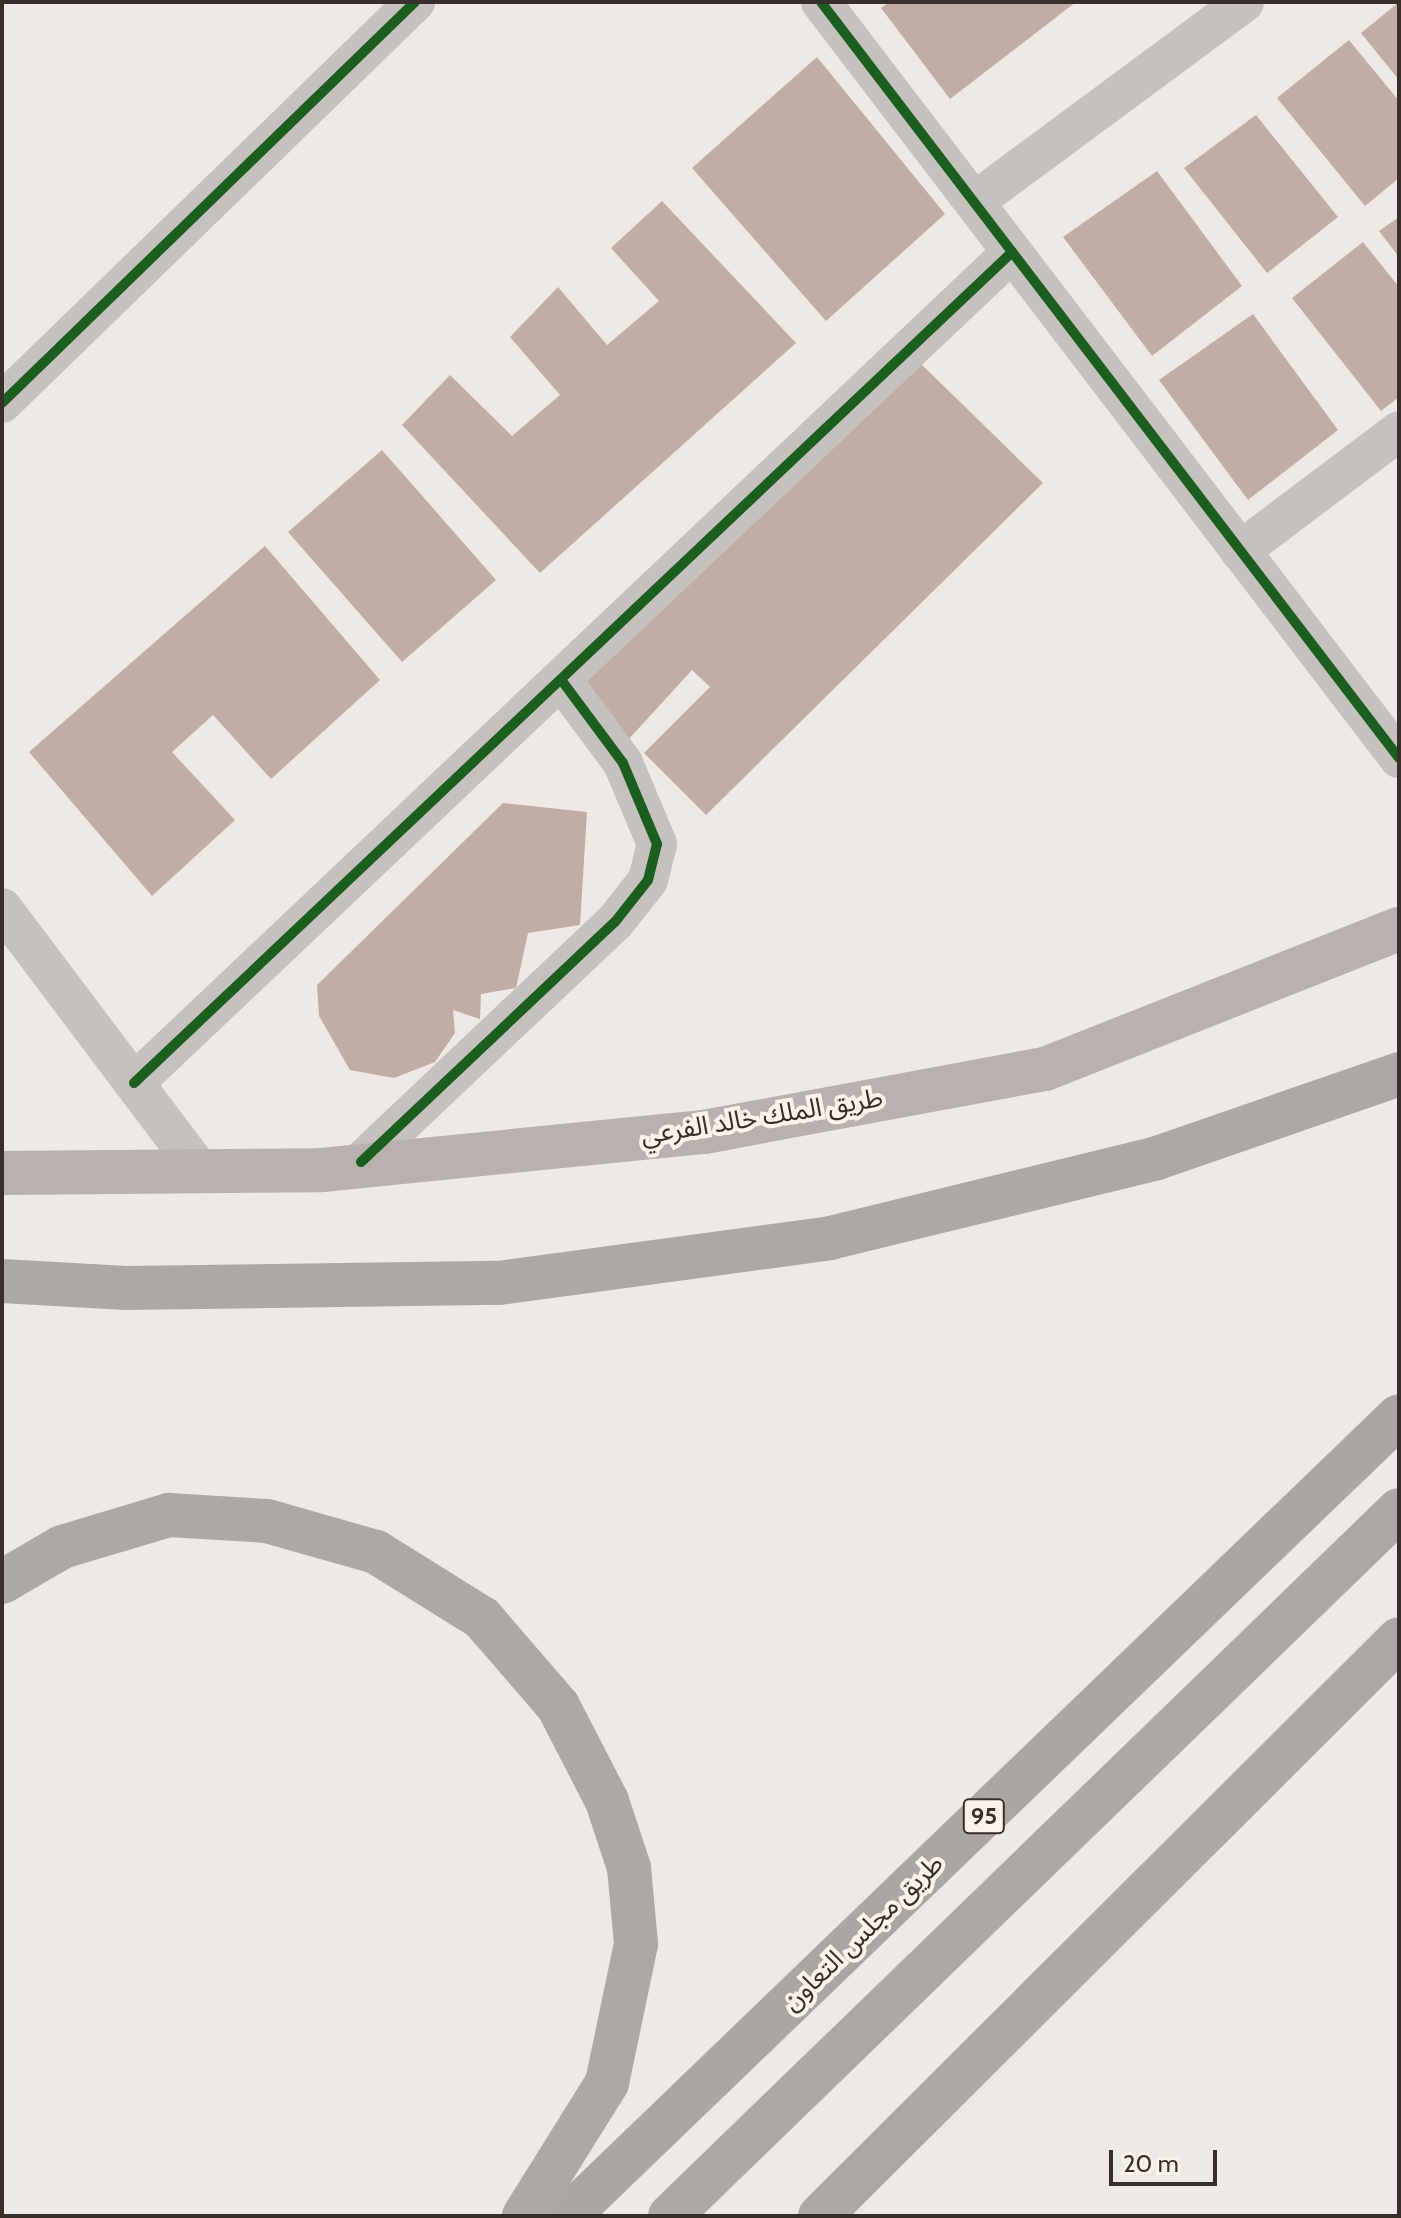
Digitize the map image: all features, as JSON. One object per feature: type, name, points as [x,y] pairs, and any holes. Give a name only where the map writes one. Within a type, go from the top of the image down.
[{"type":"highway","points":[[2,1281],[126,1288],[499,1283],[830,1238],[1157,1158],[1399,1074]]},
{"type":"highway","points":[[670,2216],[1399,1510]]},
{"type":"highway","points":[[2,1582],[62,1547],[169,1515],[267,1521],[376,1552],[482,1618],[558,1706],[607,1801],[629,1868],[636,1944],[607,2083],[524,2216]]},
{"type":"highway","points":[[820,2216],[1399,1639]]},
{"type":"main road","name":"طريق الملك خالد الفرعي","points":[[2,1173],[200,1171],[361,1162],[704,1132],[1045,1069],[1399,929]]},
{"type":"main road","name":"طريق مجلس التعاون","points":[[568,2216],[1399,1416]]},
{"type":"street","points":[[2,403],[415,2]]},
{"type":"street","points":[[821,2],[1399,758]]},
{"type":"street","points":[[974,202],[1244,2]]},
{"type":"street","points":[[134,1083],[1012,252]]},
{"type":"street","points":[[1240,551],[1399,431]]},
{"type":"street","points":[[361,1162],[615,922],[648,880],[657,844],[623,763],[562,681]]},
{"type":"street","points":[[2,908],[200,1171]]},
{"type":"building","points":[[889,2],[1076,2],[950,99],[881,8]]},
{"type":"building","points":[[1399,2],[1399,80],[1361,33]]},
{"type":"building","points":[[1349,40],[1399,101],[1399,178],[1365,206],[1277,98]]},
{"type":"building","points":[[817,57],[945,214],[826,321],[692,168]]},
{"type":"building","points":[[1256,115],[1338,217],[1267,273],[1184,168]]},
{"type":"building","points":[[1157,171],[1242,286],[1152,356],[1063,237]]},
{"type":"building","points":[[662,201],[796,343],[540,573],[402,425],[450,375],[512,436],[560,395],[510,337],[558,287],[607,345],[659,301],[611,248]]},
{"type":"building","points":[[1399,217],[1399,257],[1379,231]]},
{"type":"building","points":[[1363,242],[1399,287],[1399,397],[1381,411],[1292,298]]},
{"type":"building","points":[[1253,314],[1338,430],[1248,500],[1159,380]]},
{"type":"building","points":[[918,361],[1043,483],[706,815],[644,753],[710,687],[692,670],[628,740],[577,683]]},
{"type":"building","points":[[382,450],[496,580],[402,662],[288,532]]},
{"type":"building","points":[[265,546],[380,680],[271,779],[213,715],[172,752],[235,820],[152,896],[29,752]]},
{"type":"building","points":[[503,803],[587,812],[580,925],[528,933],[516,988],[481,994],[480,1019],[453,1010],[455,1033],[435,1062],[394,1078],[350,1070],[319,1016],[317,985]]},
{"type":"cycle path","points":[[2,403],[415,2]]},
{"type":"cycle path","points":[[821,2],[1399,758]]},
{"type":"cycle path","points":[[134,1083],[1012,252]]},
{"type":"cycle path","points":[[361,1162],[615,922],[648,880],[657,844],[623,763],[562,681]]}]
